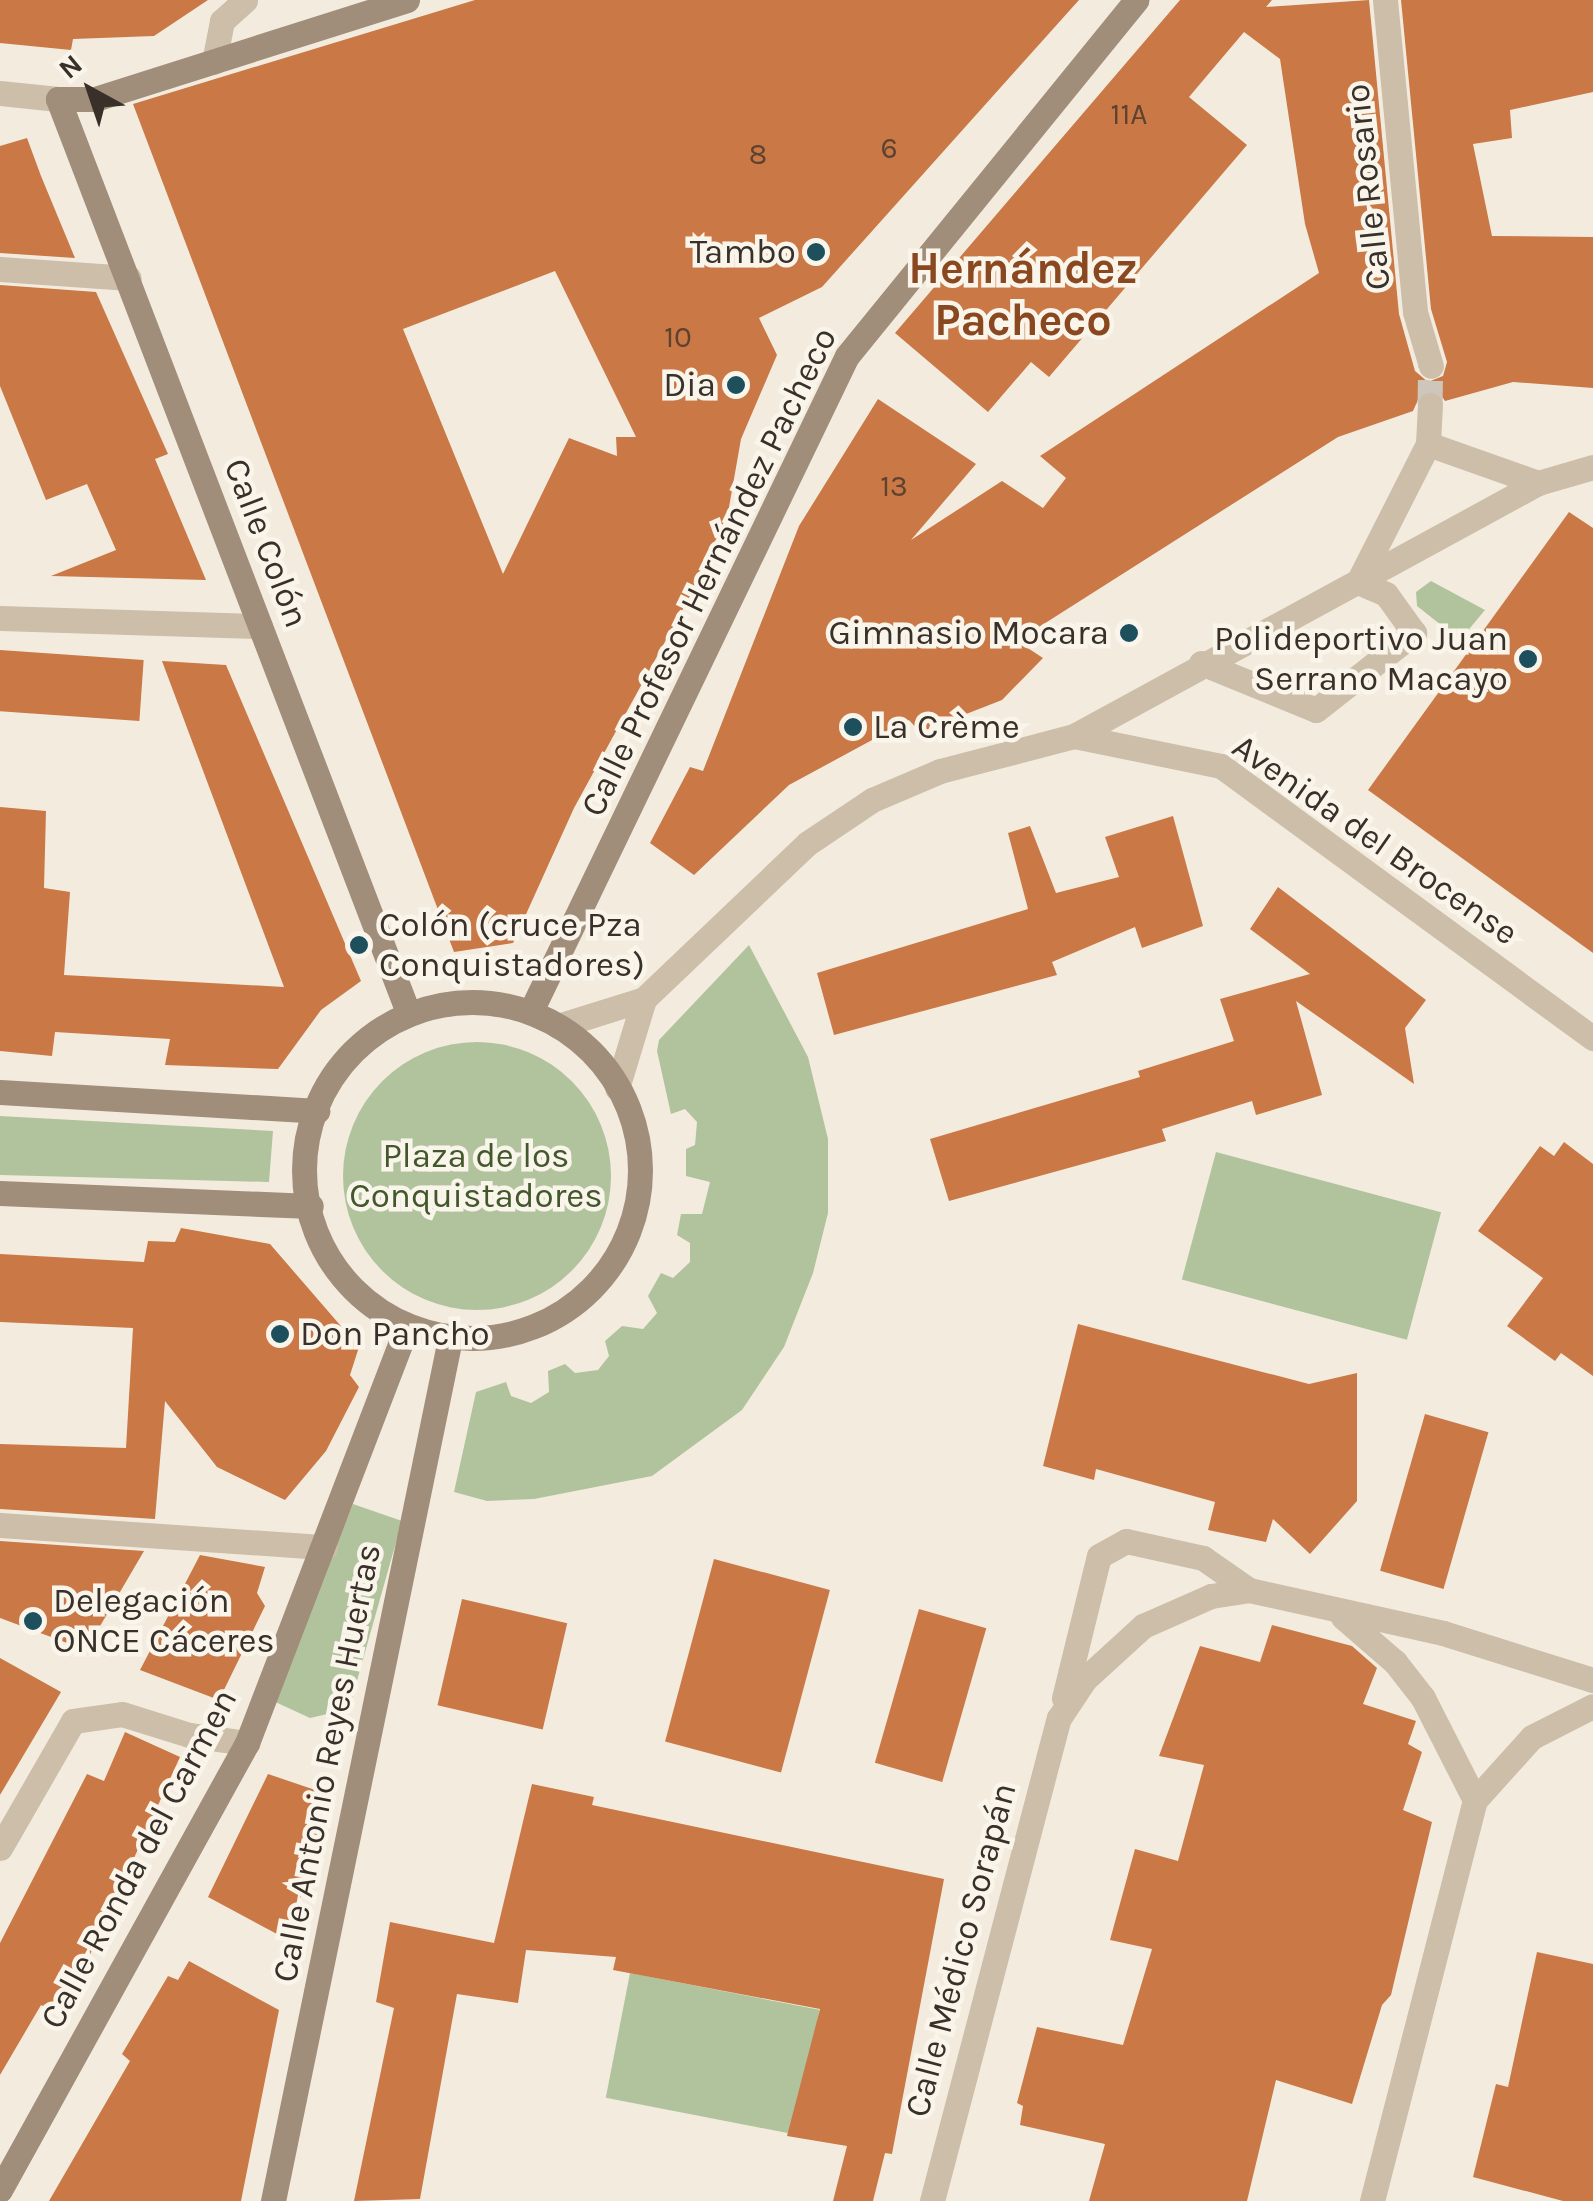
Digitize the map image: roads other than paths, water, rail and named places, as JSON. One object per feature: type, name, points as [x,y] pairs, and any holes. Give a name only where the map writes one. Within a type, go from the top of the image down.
[{"type":"main road","points":[[58,99],[95,98],[407,0]]},
{"type":"main road","name":"Calle Profesor Hernández Pacheco","points":[[531,1011],[847,356],[1136,0]]},
{"type":"main road","name":"Calle Colón","points":[[58,99],[408,1012]]},
{"type":"main road","points":[[476,1005],[531,1011],[588,1049],[617,1088],[630,1114],[638,1203],[605,1277],[536,1328],[450,1338],[406,1328],[360,1298],[338,1272],[311,1206],[308,1138],[317,1111],[352,1048],[408,1012],[476,1005]]},
{"type":"main road","points":[[0,1092],[317,1111]]},
{"type":"main road","points":[[0,1193],[311,1206]]},
{"type":"main road","name":"Calle Ronda del Carmen","points":[[0,2190],[247,1743],[325,1548],[406,1328]]},
{"type":"main road","name":"Calle Antonio Reyes Huertas","points":[[274,2201],[450,1338]]},
{"type":"street","points":[[214,62],[222,21],[245,0]]},
{"type":"street","name":"Calle Rosario","points":[[1385,0],[1415,312],[1431,366]]},
{"type":"street","points":[[0,93],[58,99]]},
{"type":"street","points":[[0,269],[128,278]]},
{"type":"street","points":[[1358,582],[1428,444],[1430,405]]},
{"type":"street","points":[[1428,444],[1538,483]]},
{"type":"street","points":[[1074,736],[1538,483],[1593,467]]},
{"type":"street","points":[[1202,663],[1316,710],[1414,633],[1386,594],[1358,582]]},
{"type":"street","points":[[0,618],[260,626]]},
{"type":"street","name":"Avenida del Brocense","points":[[558,1026],[644,999],[808,842],[872,800],[940,771],[1074,736],[1221,766],[1593,1038]]},
{"type":"street","name":"Avenida del Brocense","points":[[617,1088],[644,999]]},
{"type":"street","points":[[0,1525],[325,1548]]},
{"type":"street","name":"Calle Médico Sorapán","points":[[932,2201],[1099,1556],[1126,1541],[1203,1558],[1249,1590]]},
{"type":"street","points":[[1249,1590],[1443,1634],[1593,1680]]},
{"type":"street","name":"Calle Médico Sorapán","points":[[1059,1718],[1085,1680],[1143,1626],[1211,1596],[1249,1590]]},
{"type":"street","points":[[1335,1611],[1367,1634],[1423,1698],[1475,1800]]},
{"type":"street","points":[[1372,2201],[1475,1800],[1532,1737],[1593,1706]]},
{"type":"street","points":[[0,1848],[73,1721],[122,1714],[188,1736],[247,1743]]},
{"type":"tunnel","points":[[1430,405],[1431,366]]},
{"type":"place","name":"Tambo","points":[[816,252]]},
{"type":"place","name":"Dia","points":[[736,385]]},
{"type":"place","name":"Gimnasio Mocara","points":[[1129,633]]},
{"type":"place","name":"Polideportivo Juan Serrano Macayo","points":[[1528,659]]},
{"type":"place","name":"La Crème","points":[[853,727]]},
{"type":"place","name":"Colón (cruce Pza Conquistadores)","points":[[359,945]]},
{"type":"place","name":"Don Pancho","points":[[280,1334]]},
{"type":"place","name":"Delegación ONCE Cáceres","points":[[33,1621]]},
{"type":"district","name":"Hernández Pacheco","points":[[1023,295]]},
{"type":"park label","name":"Plaza de los Conquistadores","points":[[476,1176]]}]
